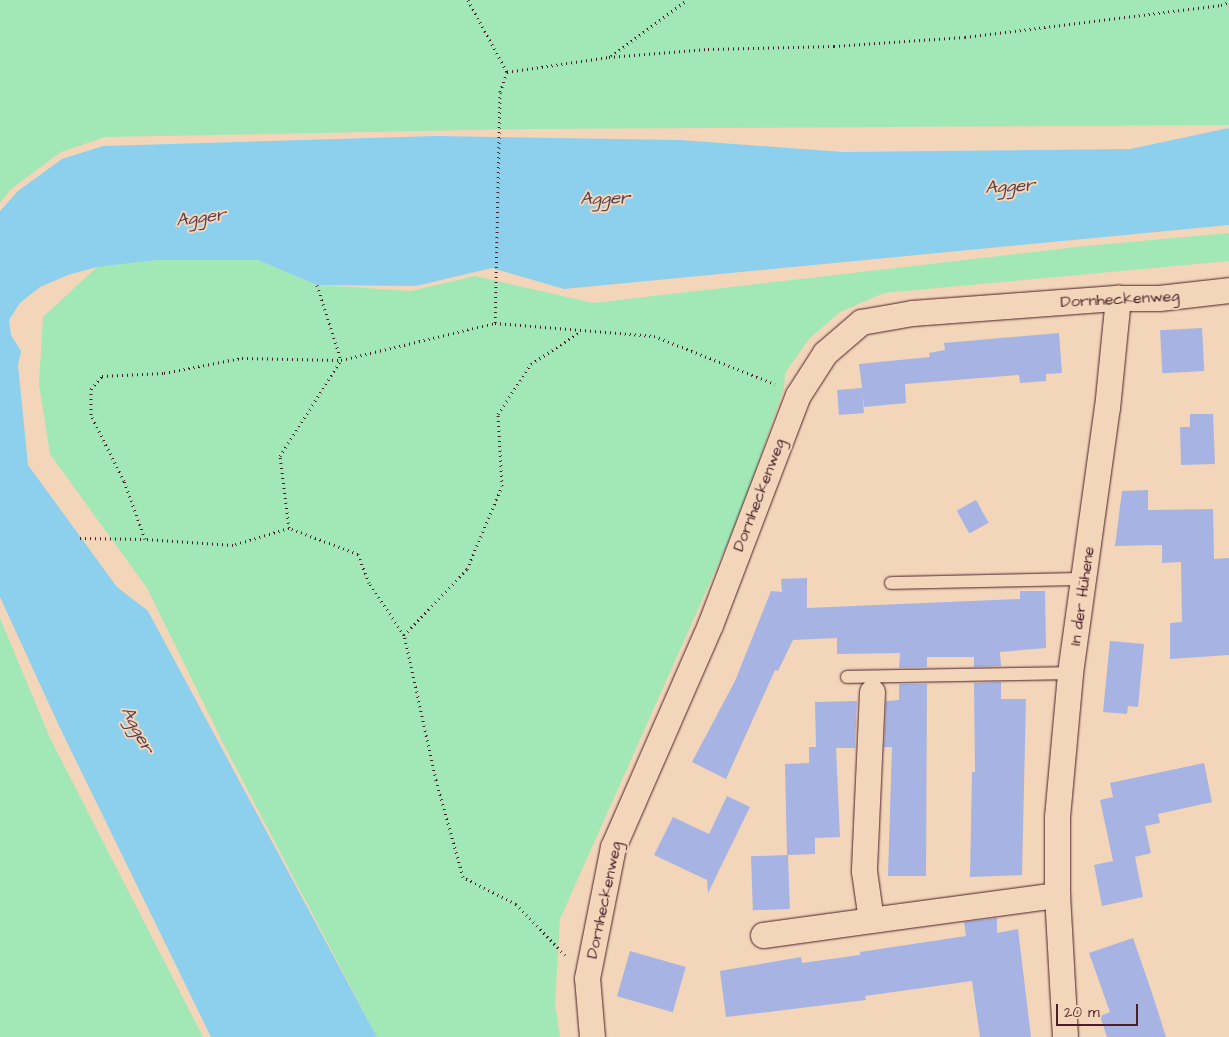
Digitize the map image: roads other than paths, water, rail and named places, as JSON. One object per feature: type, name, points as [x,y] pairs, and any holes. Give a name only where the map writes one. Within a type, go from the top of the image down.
[{"type":"street","name":"Dornheckenweg","points":[[592,1037],[587,978],[613,847],[710,625],[798,394],[824,353],[861,322],[912,313],[1118,298],[1159,298],[1229,290]]},
{"type":"street","name":"In der Hühene","points":[[1065,1037],[1056,895],[1057,817],[1070,673],[1084,579],[1118,298]]},
{"type":"street","points":[[871,920],[864,871],[872,692]]},
{"type":"street","points":[[763,935],[1056,895]]},
{"type":"lane","points":[[891,583],[1084,579]]},
{"type":"lane","points":[[847,677],[1070,673]]},
{"type":"water","name":"Agger","points":[[1229,128],[1229,225],[564,289],[492,268],[416,286],[317,285],[258,260],[157,260],[97,267],[68,275],[40,287],[20,303],[9,320],[11,335],[21,351],[18,365],[28,465],[117,587],[148,611],[377,1037],[211,1037],[60,728],[0,597],[0,211],[18,191],[62,159],[103,146],[435,136],[680,140],[843,152],[1130,149]]}]
